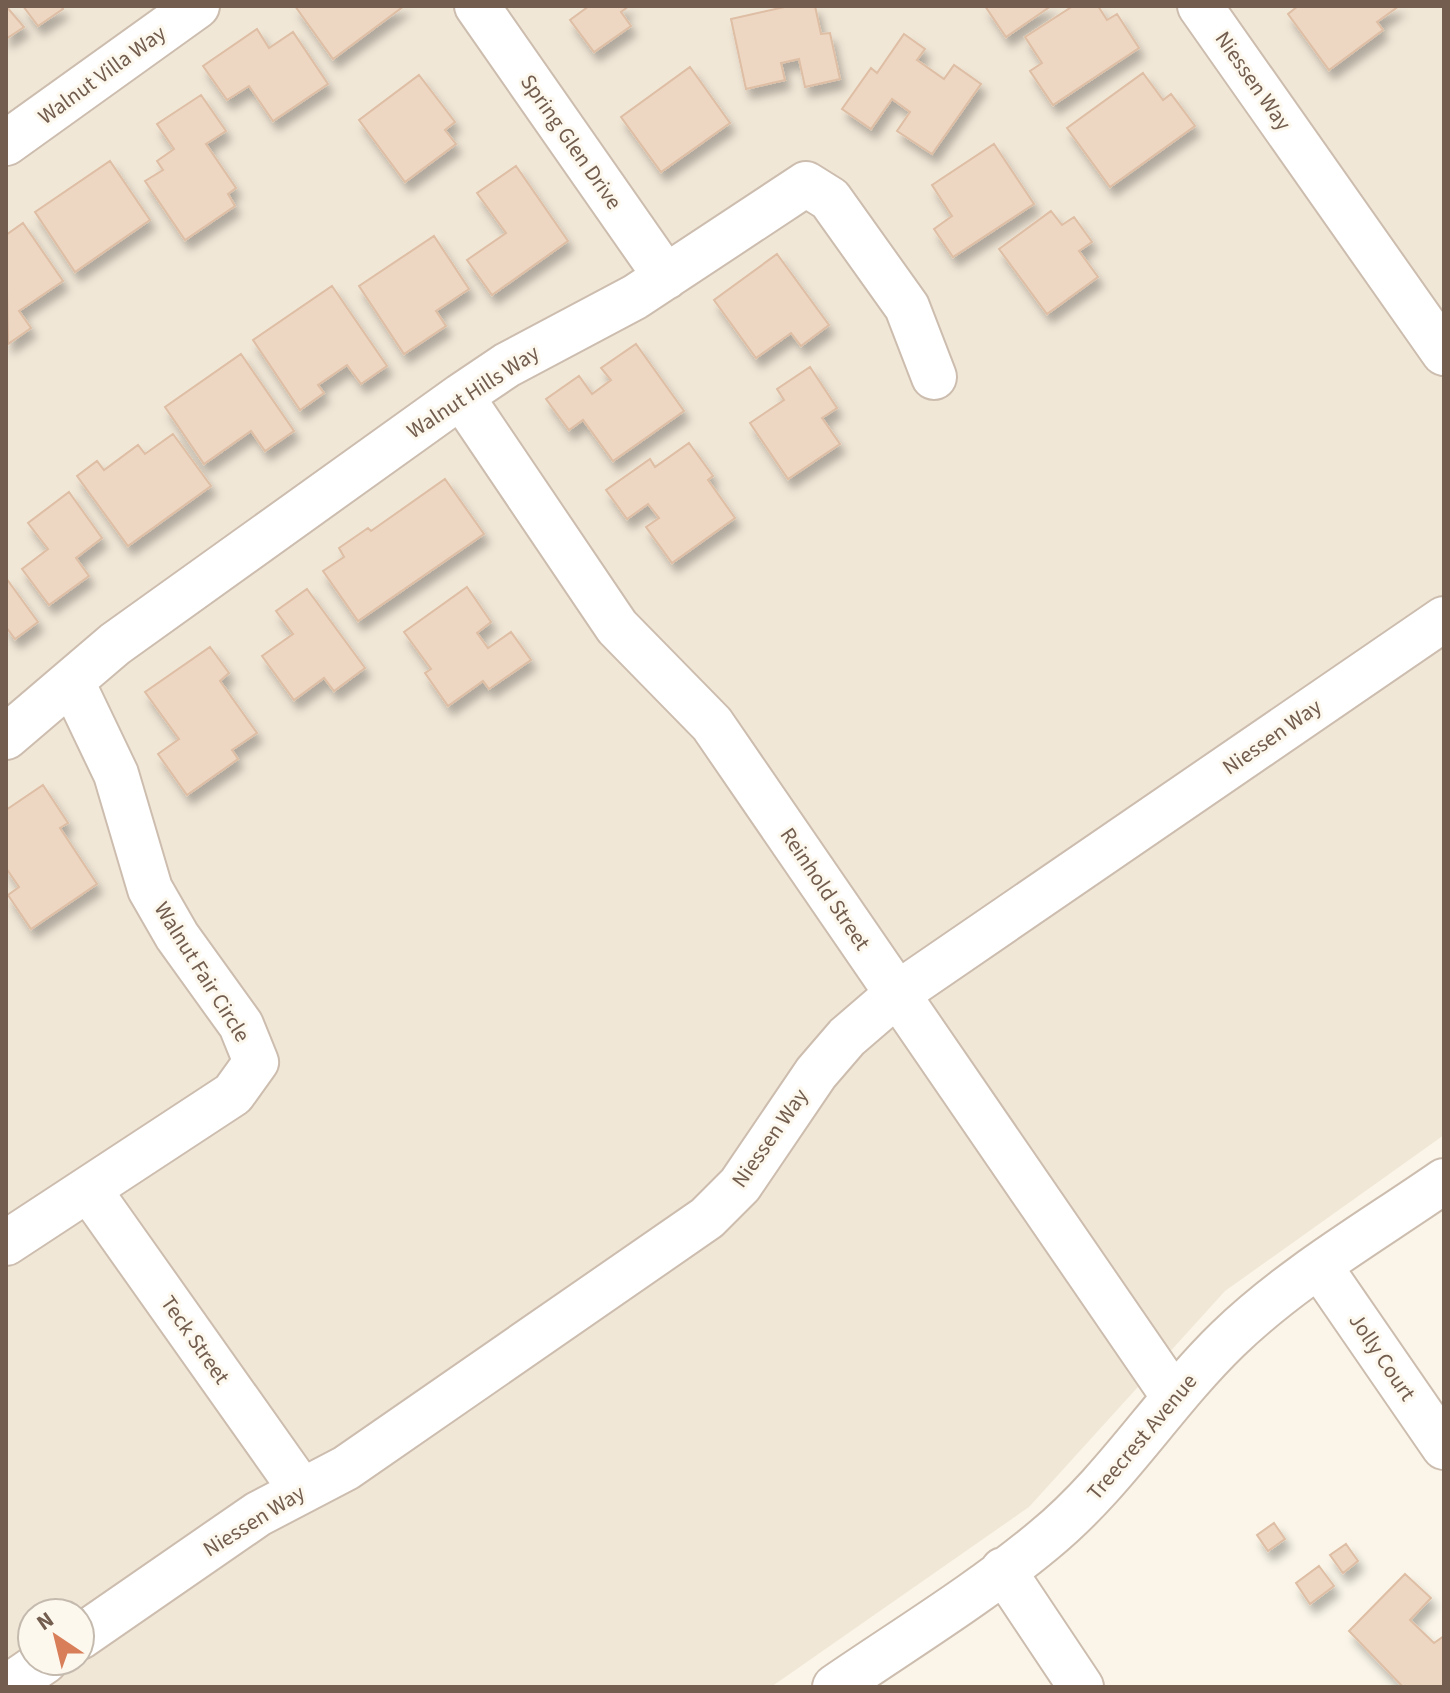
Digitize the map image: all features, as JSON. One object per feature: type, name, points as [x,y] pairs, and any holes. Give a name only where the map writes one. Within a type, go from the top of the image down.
[{"type":"street","name":"Walnut Villa Way","points":[[6,143],[197,6]]},
{"type":"street","name":"Spring Glen Drive","points":[[477,6],[666,277]]},
{"type":"street","name":"Niessen Way","points":[[1200,6],[1444,353]]},
{"type":"street","name":"Walnut Hills Way","points":[[6,737],[115,644],[461,396],[507,365],[666,277],[806,184],[830,199],[907,307],[934,377]]},
{"type":"street","name":"Reinhold Street","points":[[461,396],[617,627],[712,724],[1174,1397]]},
{"type":"street","name":"Niessen Way","points":[[96,1626],[258,1514],[346,1468],[707,1218],[740,1185],[816,1073],[847,1037],[897,994],[1444,619]]},
{"type":"street","name":"Walnut Fair Circle","points":[[6,1243],[233,1094],[256,1062],[241,1025],[177,936],[150,889],[116,774],[72,682]]},
{"type":"street","name":"Treecrest Avenue","points":[[835,1687],[1003,1570],[1084,1505],[1174,1397],[1229,1337],[1320,1267],[1444,1181]]},
{"type":"street","name":"Teck Street","points":[[89,1190],[302,1491]]},
{"type":"street","name":"Jolly Court","points":[[1320,1267],[1444,1447]]},
{"type":"street","points":[[1003,1570],[1081,1687]]},
{"type":"shaded area","points":[[6,6],[1444,6],[1444,1135],[1225,1291],[1029,1507],[771,1687],[6,1687]]},
{"type":"building","points":[[6,6],[24,27],[6,39]]},
{"type":"building","points":[[23,6],[61,6],[63,9],[38,26]]},
{"type":"building","points":[[295,6],[404,6],[333,59]]},
{"type":"building","points":[[589,6],[629,6],[621,12],[631,26],[594,52],[570,20]]},
{"type":"building","points":[[789,6],[815,6],[821,34],[830,33],[840,79],[805,87],[799,59],[781,63],[785,80],[746,89],[731,19]]},
{"type":"building","points":[[985,6],[1051,6],[1006,37]]},
{"type":"building","points":[[1073,6],[1098,6],[1107,20],[1117,14],[1139,48],[1053,105],[1030,71],[1042,63],[1025,37]]},
{"type":"building","points":[[1298,6],[1399,6],[1377,22],[1383,30],[1329,70],[1288,14]]},
{"type":"building","points":[[257,29],[269,48],[293,32],[328,84],[273,121],[249,86],[227,100],[203,66]]},
{"type":"building","points":[[904,34],[925,49],[917,60],[944,79],[954,65],[981,84],[932,154],[897,131],[910,112],[892,99],[871,129],[842,109],[871,68],[877,73]]},
{"type":"building","points":[[690,67],[730,123],[661,172],[621,117]]},
{"type":"building","points":[[1143,73],[1163,100],[1171,94],[1195,126],[1110,187],[1067,128]]},
{"type":"building","points":[[419,75],[455,122],[445,130],[456,144],[405,182],[359,120]]},
{"type":"building","points":[[201,95],[226,131],[206,144],[236,188],[228,194],[235,206],[185,240],[145,181],[163,170],[157,161],[174,149],[157,124]]},
{"type":"building","points":[[994,144],[1034,204],[953,257],[934,229],[952,216],[932,185]]},
{"type":"building","points":[[110,161],[150,220],[75,272],[35,212]]},
{"type":"building","points":[[516,166],[568,241],[492,295],[467,260],[506,233],[477,193]]},
{"type":"building","points":[[1051,211],[1062,225],[1074,217],[1092,242],[1079,251],[1098,277],[1047,314],[999,249]]},
{"type":"building","points":[[23,223],[63,281],[19,311],[31,328],[8,344],[6,235]]},
{"type":"building","points":[[434,236],[469,289],[436,311],[446,326],[404,354],[359,286]]},
{"type":"building","points":[[777,254],[829,325],[801,346],[791,333],[756,358],[714,300]]},
{"type":"building","points":[[332,286],[387,366],[361,384],[347,365],[318,385],[324,393],[300,410],[253,340]]},
{"type":"building","points":[[636,344],[684,411],[613,461],[583,420],[569,430],[546,399],[579,376],[592,394],[611,380],[601,368]]},
{"type":"building","points":[[241,354],[294,431],[265,451],[251,431],[204,464],[165,407]]},
{"type":"building","points":[[810,367],[837,408],[822,418],[840,444],[788,479],[750,423],[784,400],[777,389]]},
{"type":"building","points":[[173,434],[211,486],[128,546],[77,476],[97,461],[104,470],[138,445],[145,454]]},
{"type":"building","points":[[689,443],[713,476],[708,480],[735,518],[672,563],[646,527],[659,518],[648,504],[627,519],[606,490],[650,459],[655,467]]},
{"type":"building","points":[[445,479],[484,534],[358,621],[323,571],[344,557],[339,548],[368,528],[371,531]]},
{"type":"building","points":[[69,492],[102,538],[76,558],[89,576],[49,605],[22,569],[48,549],[28,523]]},
{"type":"building","points":[[6,578],[38,622],[15,639],[6,627]]},
{"type":"building","points":[[467,587],[491,622],[477,633],[488,648],[511,632],[531,660],[489,689],[483,681],[448,706],[425,673],[431,669],[404,632]]},
{"type":"building","points":[[307,589],[365,668],[334,691],[324,678],[294,700],[262,656],[293,634],[276,611]]},
{"type":"building","points":[[210,647],[229,673],[220,681],[257,733],[232,750],[238,759],[187,795],[158,754],[179,739],[145,692]]},
{"type":"building","points":[[43,785],[68,823],[60,828],[97,884],[31,929],[8,895],[19,887],[6,868],[6,810]]},
{"type":"building","points":[[1274,1523],[1285,1539],[1268,1551],[1257,1535]]},
{"type":"building","points":[[1346,1544],[1358,1561],[1343,1573],[1330,1555]]},
{"type":"building","points":[[1319,1566],[1334,1586],[1310,1604],[1296,1583]]},
{"type":"building","points":[[1319,1566],[1334,1586],[1310,1604],[1296,1583]]},
{"type":"building","points":[[1405,1574],[1431,1598],[1410,1620],[1434,1643],[1444,1636],[1444,1687],[1403,1687],[1349,1631]]}]
